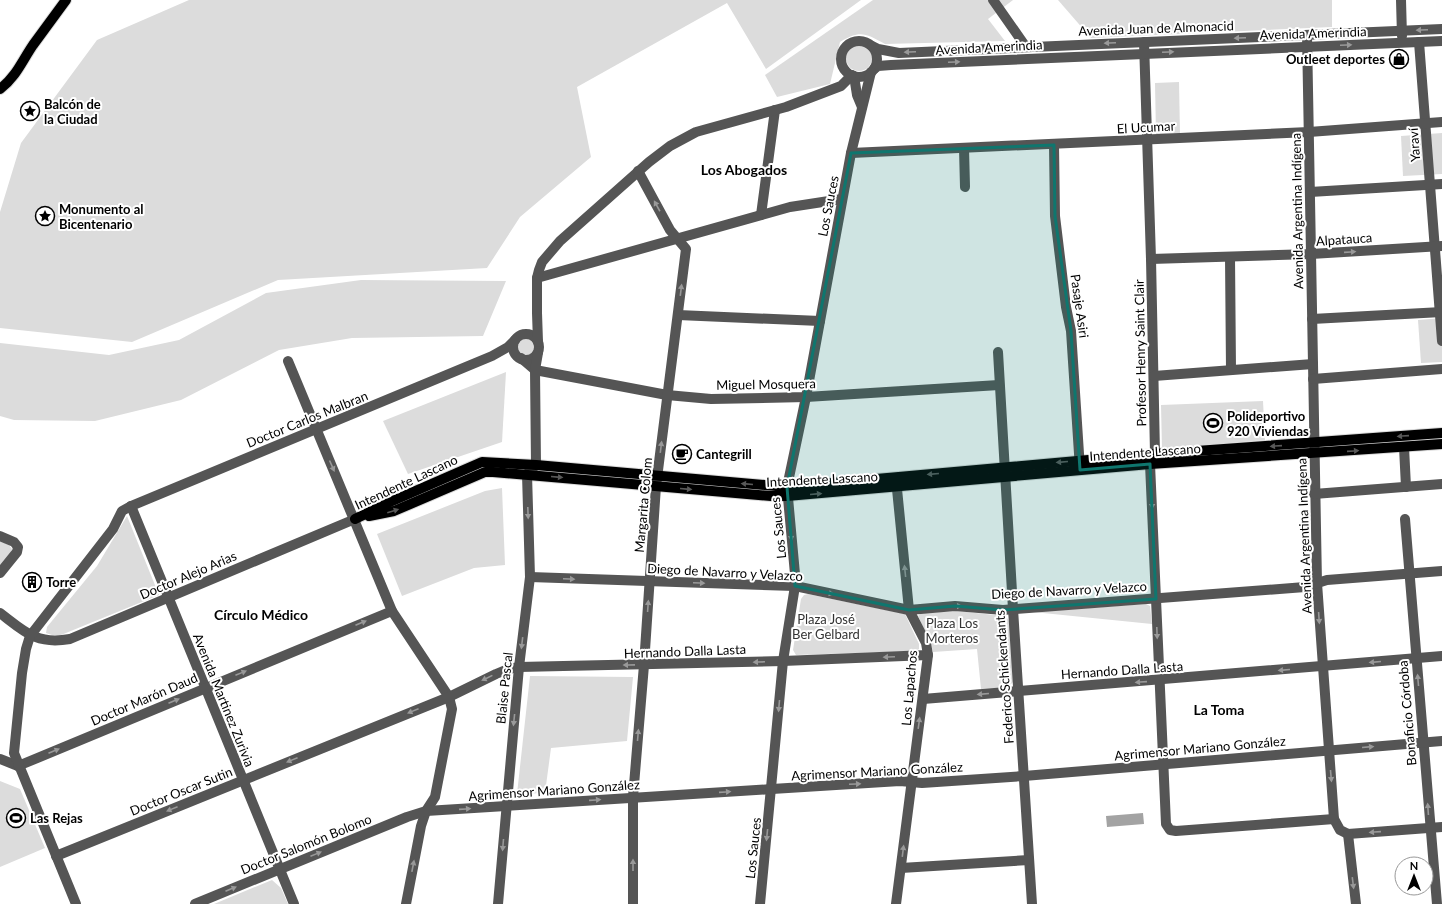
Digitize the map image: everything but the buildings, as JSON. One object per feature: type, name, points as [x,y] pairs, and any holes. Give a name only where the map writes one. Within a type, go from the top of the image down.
[{"type":"main road","points":[[0,89],[16,75],[33,46],[66,0]]},
{"type":"main road","name":"Intendente Lascano","points":[[1080,466],[1155,454],[1442,433]]},
{"type":"main road","name":"Intendente Lascano","points":[[355,519],[394,511],[485,472],[527,474],[771,496],[787,492],[1080,466],[1150,464],[1314,454],[1442,444]]},
{"type":"main road","name":"Intendente Lascano","points":[[355,519],[482,462],[657,475],[787,492]]},
{"type":"street","points":[[993,0],[1026,47]]},
{"type":"street","points":[[1401,0],[1403,42]]},
{"type":"street","name":"Avenida Juan de Almonacid","points":[[872,46],[878,49],[898,53],[1442,29]]},
{"type":"street","name":"Avenida Argentina Indígena","points":[[1307,35],[1314,494],[1317,583],[1334,819]]},
{"type":"street","points":[[527,474],[536,465],[535,370],[538,353],[537,278],[542,262],[549,253],[638,171],[670,146],[696,132],[775,110],[832,90],[841,86],[853,76],[861,76],[872,70],[877,60],[872,46],[861,41],[850,44],[843,52],[840,78],[832,90]]},
{"type":"street","name":"Avenida Amerindia","points":[[872,70],[878,66],[891,65],[1442,41]]},
{"type":"street","name":"Profesor Henry Saint Clair","points":[[1144,42],[1152,259],[1154,376],[1155,454],[1150,464],[1166,824],[1170,830],[1176,831],[1334,819]]},
{"type":"street","name":"Yaraví","points":[[1419,42],[1430,185],[1438,246],[1442,341]]},
{"type":"street","points":[[842,62],[844,68],[853,76],[857,96],[862,108]]},
{"type":"street","name":"Los Sauces","points":[[760,904],[783,661],[795,586],[787,492],[851,154],[872,70]]},
{"type":"street","points":[[761,214],[775,110]]},
{"type":"street","name":"El Ucumar","points":[[851,154],[1309,132],[1442,122]]},
{"type":"street","name":"Pasaje Asiri","points":[[1054,145],[1055,216],[1066,307],[1071,331],[1080,466]]},
{"type":"street","points":[[964,148],[965,187]]},
{"type":"street","name":"Margarita Colom","points":[[634,904],[633,798],[656,486],[686,249],[670,230],[638,171]]},
{"type":"street","points":[[1310,192],[1442,184]]},
{"type":"street","points":[[537,278],[761,214],[790,207],[842,199]]},
{"type":"street","name":"Alpatauca","points":[[1152,259],[1311,254],[1438,246]]},
{"type":"street","points":[[1230,257],[1231,370]]},
{"type":"street","points":[[1312,319],[1441,312]]},
{"type":"street","points":[[535,370],[518,356],[513,347],[518,338],[532,324],[537,313]]},
{"type":"street","points":[[678,315],[820,320]]},
{"type":"street","points":[[518,338],[532,335],[538,342]]},
{"type":"street","name":"Doctor Carlos Malbran","points":[[131,506],[492,356],[508,347],[518,338]]},
{"type":"street","name":"Federico Schickendants","points":[[998,352],[1032,904]]},
{"type":"street","name":"Doctor Carlos Malbran","points":[[492,356],[507,353],[518,356]]},
{"type":"street","points":[[518,356],[530,359],[538,353]]},
{"type":"street","points":[[288,361],[392,610],[449,697],[452,709],[435,797],[426,811],[421,826],[406,904]]},
{"type":"street","points":[[1154,376],[1313,364]]},
{"type":"street","points":[[1313,379],[1442,369]]},
{"type":"street","name":"Miguel Mosquera","points":[[535,370],[667,395],[711,399],[806,397],[999,385]]},
{"type":"street","points":[[1404,447],[1406,487]]},
{"type":"street","name":"Blaise Pascal","points":[[498,904],[519,667],[530,577],[527,474]]},
{"type":"street","name":"Los Lapachos","points":[[896,482],[909,610],[926,643],[928,655],[896,904]]},
{"type":"street","points":[[1314,494],[1442,484]]},
{"type":"street","points":[[76,904],[18,766],[14,753],[22,673],[30,636],[113,528],[122,511],[131,506]]},
{"type":"street","name":"Avenida Martinez Zurivia","points":[[131,506],[294,904]]},
{"type":"street","name":"Doctor Alejo Arias","points":[[30,636],[46,641],[56,642],[70,639],[355,519]]},
{"type":"street","name":"Bonaficio Córdoba","points":[[1405,519],[1424,743],[1429,828],[1437,904]]},
{"type":"street","points":[[0,536],[14,542],[18,546],[17,552],[0,573]]},
{"type":"street","name":"Diego de Navarro y Velazco","points":[[530,577],[795,586],[909,610],[955,606],[972,606],[1003,610],[1305,587],[1326,580],[1442,571]]},
{"type":"street","name":"Doctor Marón Daud","points":[[18,766],[392,610]]},
{"type":"street","points":[[0,613],[30,636]]},
{"type":"street","name":"Hernando Dalla Lasta","points":[[449,697],[496,674],[508,669],[519,667],[783,661],[928,655]]},
{"type":"street","name":"Hernando Dalla Lasta","points":[[923,699],[1442,656]]},
{"type":"street","name":"Doctor Oscar Sutin","points":[[56,856],[449,697]]},
{"type":"street","name":"Agrimensor Mariano González","points":[[426,811],[900,781],[922,783],[1024,776],[1442,741]]},
{"type":"street","points":[[0,759],[18,766]]},
{"type":"street","name":"Doctor Salomón Bolomo","points":[[196,904],[407,817],[426,811]]},
{"type":"street","points":[[1334,819],[1340,830],[1348,834],[1442,827]]},
{"type":"street","points":[[1348,834],[1356,904]]},
{"type":"street","points":[[900,868],[1029,860]]},
{"type":"highlighted area","points":[[1054,145],[1055,216],[1071,331],[1080,470],[1150,464],[1156,599],[1003,610],[955,606],[909,610],[795,586],[787,487],[851,153]]},
{"type":"green space","points":[[189,0],[861,0],[766,69],[727,3],[577,87],[591,157],[520,217],[487,268],[278,280],[132,342],[0,328],[0,212],[21,143],[97,40]]},
{"type":"green space","points":[[873,0],[1013,0],[988,19],[1005,41],[885,44],[867,35],[858,34],[840,42],[830,84],[777,97],[765,75]]},
{"type":"green space","points":[[1058,0],[1332,0],[1332,27],[1091,38]]},
{"type":"green space","points":[[859,45],[868,49],[872,58],[868,67],[859,71],[850,67],[846,58],[850,49]]},
{"type":"green space","points":[[1179,82],[1180,134],[1156,135],[1155,83]]},
{"type":"green space","points":[[1442,133],[1442,174],[1403,176],[1401,136]]},
{"type":"green space","points":[[361,280],[506,281],[483,336],[352,338],[279,350],[181,400],[95,421],[14,420],[0,416],[0,343],[109,355],[179,340],[266,293]]},
{"type":"green space","points":[[1442,318],[1442,362],[1421,363],[1418,320]]},
{"type":"green space","points":[[526,339],[532,341],[534,347],[532,353],[526,355],[520,353],[518,347],[520,341]]},
{"type":"green space","points":[[506,372],[502,442],[408,474],[383,421]]},
{"type":"green space","name":"Polideportivo 920 Viviendas","points":[[1263,401],[1265,440],[1162,449],[1161,405]]},
{"type":"green space","points":[[502,488],[505,565],[474,568],[402,596],[377,534],[485,491]]},
{"type":"green space","points":[[127,516],[159,595],[61,635],[46,633],[47,627],[97,566]]},
{"type":"green space","points":[[0,541],[9,545],[12,549],[11,553],[0,567]]},
{"type":"green space","name":"Plaza José Ber Gelbard","points":[[808,594],[905,614],[919,644],[919,649],[915,651],[796,655],[793,650],[801,599],[804,595]]},
{"type":"green space","points":[[1146,604],[1150,606],[1152,624],[1033,612]]},
{"type":"green space","name":"Plaza Los Morteros","points":[[957,611],[1004,616],[1008,619],[1010,623],[1013,682],[1010,685],[1003,688],[981,689],[977,649],[933,652],[931,644],[918,616],[921,613]]},
{"type":"green space","points":[[530,676],[633,677],[627,741],[551,748],[545,793],[517,794]]},
{"type":"green space","name":"Las Rejas","points":[[0,781],[20,789],[45,848],[0,867]]},
{"type":"green space","points":[[272,880],[281,888],[288,904],[214,904]]},
{"type":"shaded area","points":[[1143,813],[1144,824],[1107,827],[1106,816]]},
{"type":"place","name":"Outleet deportes","points":[[1399,59]]},
{"type":"place","name":"Balcón de la Ciudad","points":[[30,111]]},
{"type":"place","name":"Monumento al Bicentenario","points":[[45,216]]},
{"type":"place","name":"Polideportivo 920 Viviendas","points":[[1213,423]]},
{"type":"place","name":"Cantegrill","points":[[682,454]]},
{"type":"place","name":"Torre","points":[[32,582]]},
{"type":"place","name":"Las Rejas","points":[[16,818]]},
{"type":"district","name":"Los Abogados","points":[[744,169]]},
{"type":"district","name":"Círculo Médico","points":[[261,614]]},
{"type":"district","name":"La Toma","points":[[1219,709]]}]
